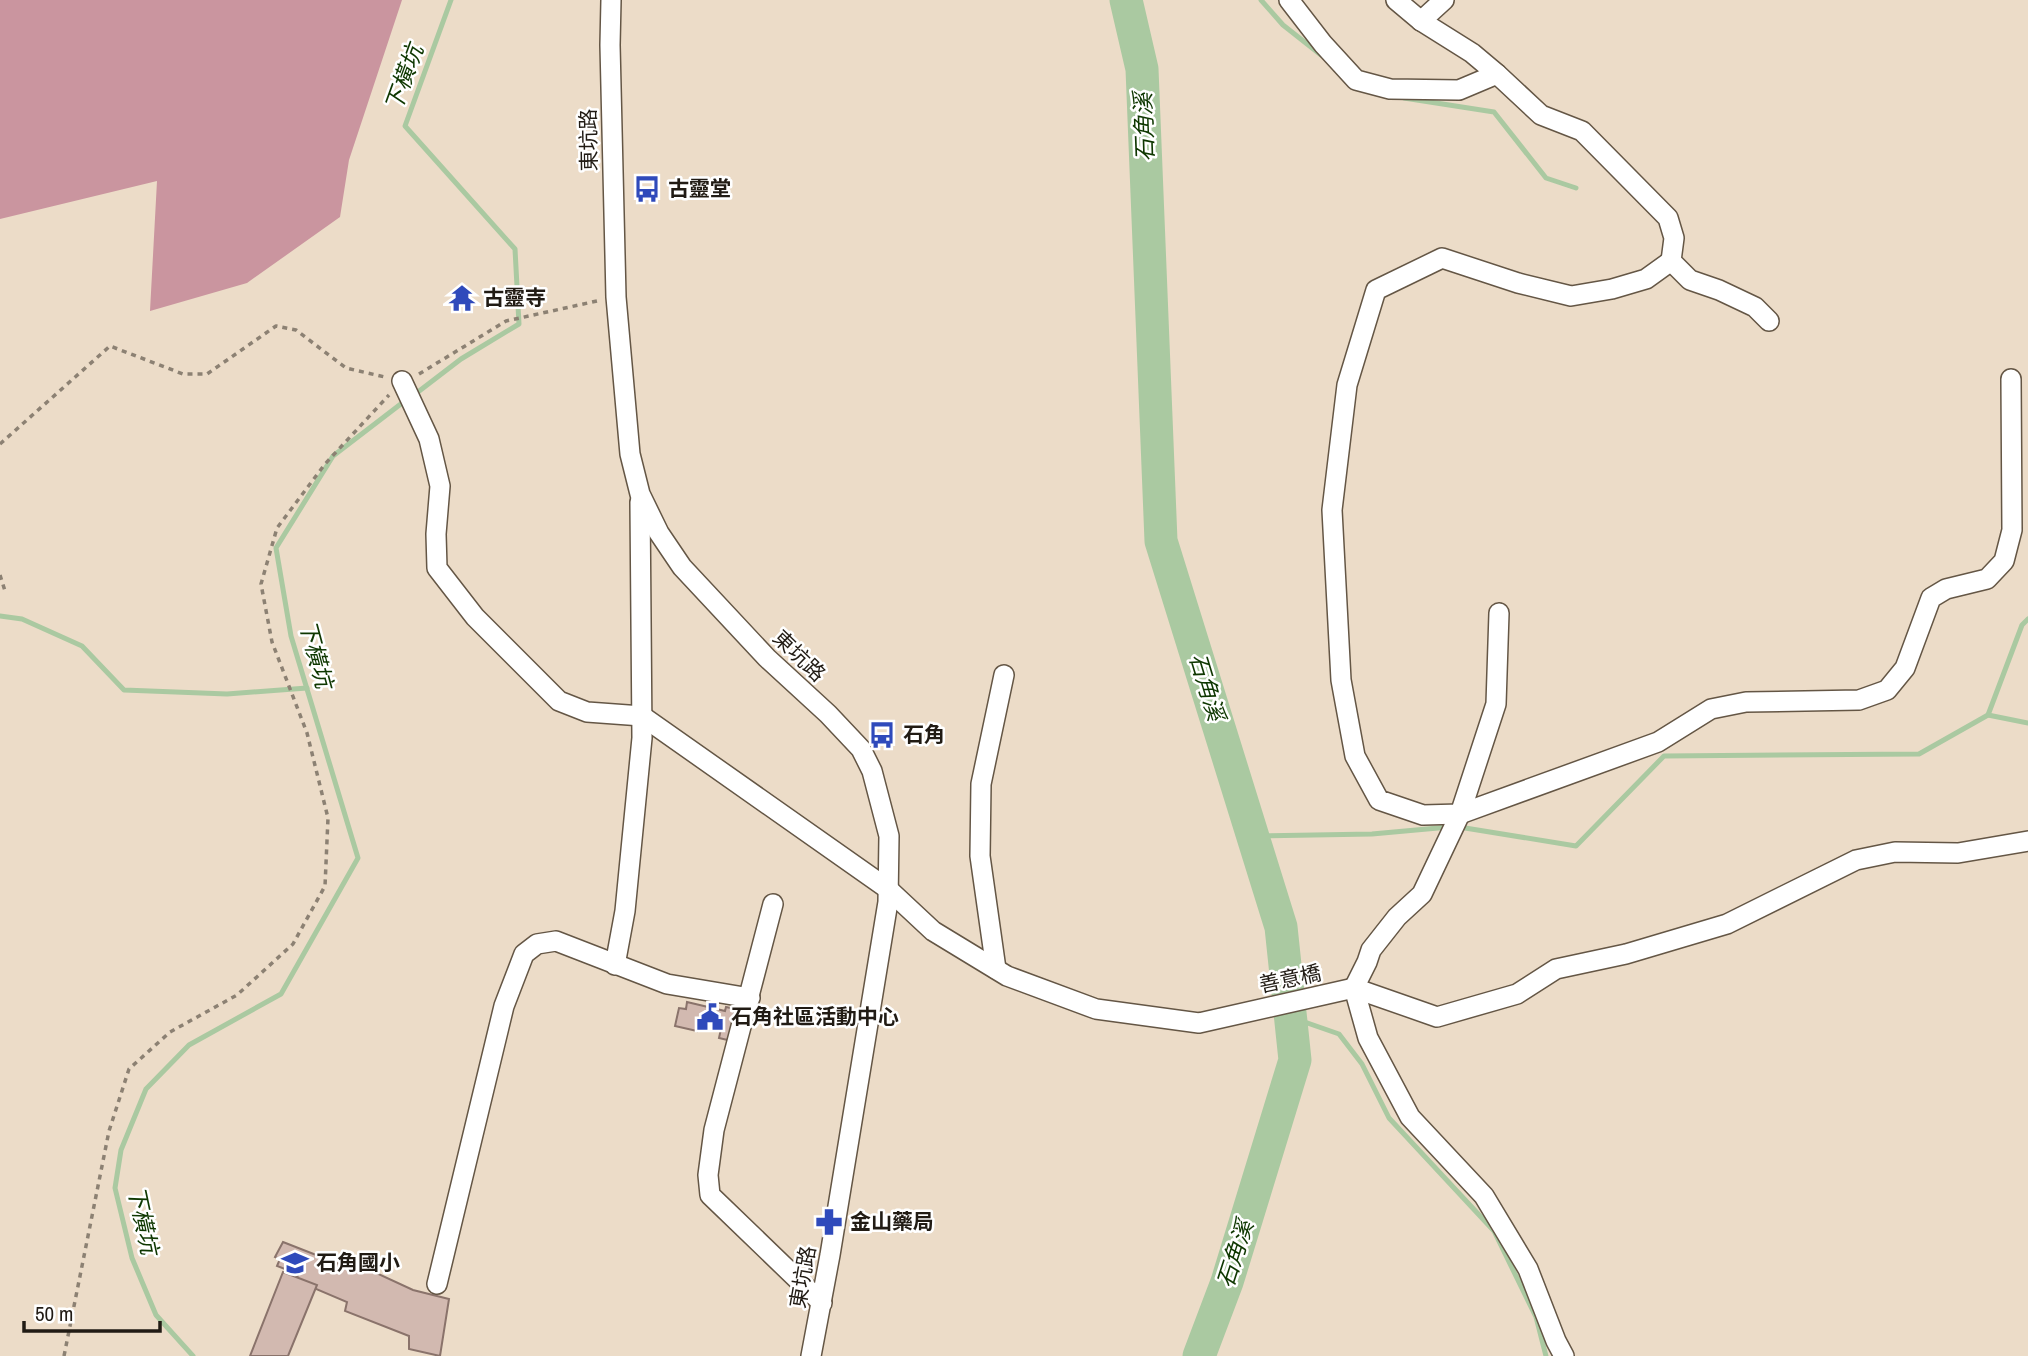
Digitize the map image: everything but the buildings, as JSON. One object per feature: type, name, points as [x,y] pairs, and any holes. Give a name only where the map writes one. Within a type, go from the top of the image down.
[{"type":"street","name":"東坑路","points":[[611,0],[616,298],[630,454],[640,494],[659,533],[682,568],[767,658],[828,714],[861,749],[872,771],[889,836],[888,902],[811,1356]]},
{"type":"street","points":[[1289,0],[1323,44],[1356,80],[1390,89],[1459,90],[1497,74]]},
{"type":"street","points":[[1396,0],[1421,21],[1472,53],[1541,115],[1582,131],[1668,218],[1674,238],[1671,261],[1646,279],[1612,289],[1571,296],[1518,283],[1442,258],[1376,290],[1347,385],[1332,510],[1342,680],[1355,756],[1379,800],[1423,815],[1460,814],[1658,742],[1710,709],[1746,702],[1859,700],[1887,691],[1905,668],[1931,598],[1947,589],[1987,579],[2004,561],[2012,530],[2011,379]]},
{"type":"street","points":[[1421,21],[1444,0]]},
{"type":"street","points":[[1671,261],[1690,280],[1755,307],[1769,321]]},
{"type":"street","points":[[403,383],[429,439],[440,486],[436,534],[437,568],[475,617],[559,701],[587,712],[642,716]]},
{"type":"street","points":[[615,965],[625,911],[642,738],[640,494]]},
{"type":"street","points":[[1499,613],[1496,704],[1460,814],[1422,894],[1396,917],[1371,950],[1354,988],[1368,1038],[1410,1117],[1484,1196],[1528,1269],[1564,1356]]},
{"type":"street","points":[[996,969],[980,856],[981,784],[1004,674]]},
{"type":"street","name":"善意橋","points":[[642,716],[888,889],[933,931],[1007,976],[1096,1009],[1199,1023],[1354,988]]},
{"type":"street","points":[[1354,988],[1437,1017],[1517,994],[1556,969],[1626,954],[1727,924],[1856,860],[1895,852],[1958,853],[2028,841]]},
{"type":"street","points":[[773,904],[715,1130],[708,1175],[710,1195],[822,1303]]},
{"type":"street","points":[[437,1284],[504,1006],[524,954],[537,944],[556,940],[667,985],[750,998]]},
{"type":"path","points":[[64,1356],[109,1131],[129,1069],[170,1032],[237,995],[293,944],[325,886],[328,818],[307,733],[272,642],[261,584],[277,528],[325,464],[403,383],[506,321],[616,298]]},
{"type":"path","points":[[0,443],[110,346],[183,374],[207,374],[276,326],[296,330],[346,368],[403,383]]},
{"type":"path","points":[[0,575],[5,591]]},
{"type":"shaded area","points":[[0,0],[402,0],[349,160],[340,217],[247,283],[150,311],[157,181],[0,219]]},
{"type":"waterway","name":"下橫坑","points":[[414,395],[461,359],[519,324],[515,249],[405,126],[451,0]]},
{"type":"waterway","name":"石角溪","points":[[1126,0],[1142,69],[1161,541],[1281,927],[1295,1060],[1227,1282],[1199,1356]]},
{"type":"waterway","points":[[1261,0],[1283,25],[1321,55]]},
{"type":"waterway","points":[[1404,98],[1494,112],[1546,178],[1576,188]]},
{"type":"waterway","name":"下橫坑","points":[[193,1356],[156,1315],[132,1258],[115,1188],[121,1150],[146,1089],[189,1045],[281,994],[358,858],[291,636],[276,548],[333,456],[406,400]]},
{"type":"waterway","points":[[0,616],[22,619],[82,646],[124,690],[227,694],[307,688]]},
{"type":"waterway","points":[[1988,715],[2022,625],[2028,619]]},
{"type":"waterway","points":[[1459,827],[1576,846],[1664,756],[1919,754],[1988,715],[2028,723]]},
{"type":"waterway","points":[[1253,836],[1372,834],[1449,827]]},
{"type":"waterway","points":[[1290,1017],[1339,1034],[1362,1064],[1389,1118],[1494,1231],[1536,1317],[1546,1356]]},
{"type":"place","name":"古靈堂","points":[[647,189]]},
{"type":"place","name":"古靈寺","points":[[462,298]]},
{"type":"place","name":"石角","points":[[882,735]]},
{"type":"place","name":"石角社區活動中心","points":[[710,1017]]},
{"type":"place","name":"金山藥局","points":[[829,1222]]},
{"type":"place","name":"石角國小","points":[[295,1263]]}]
